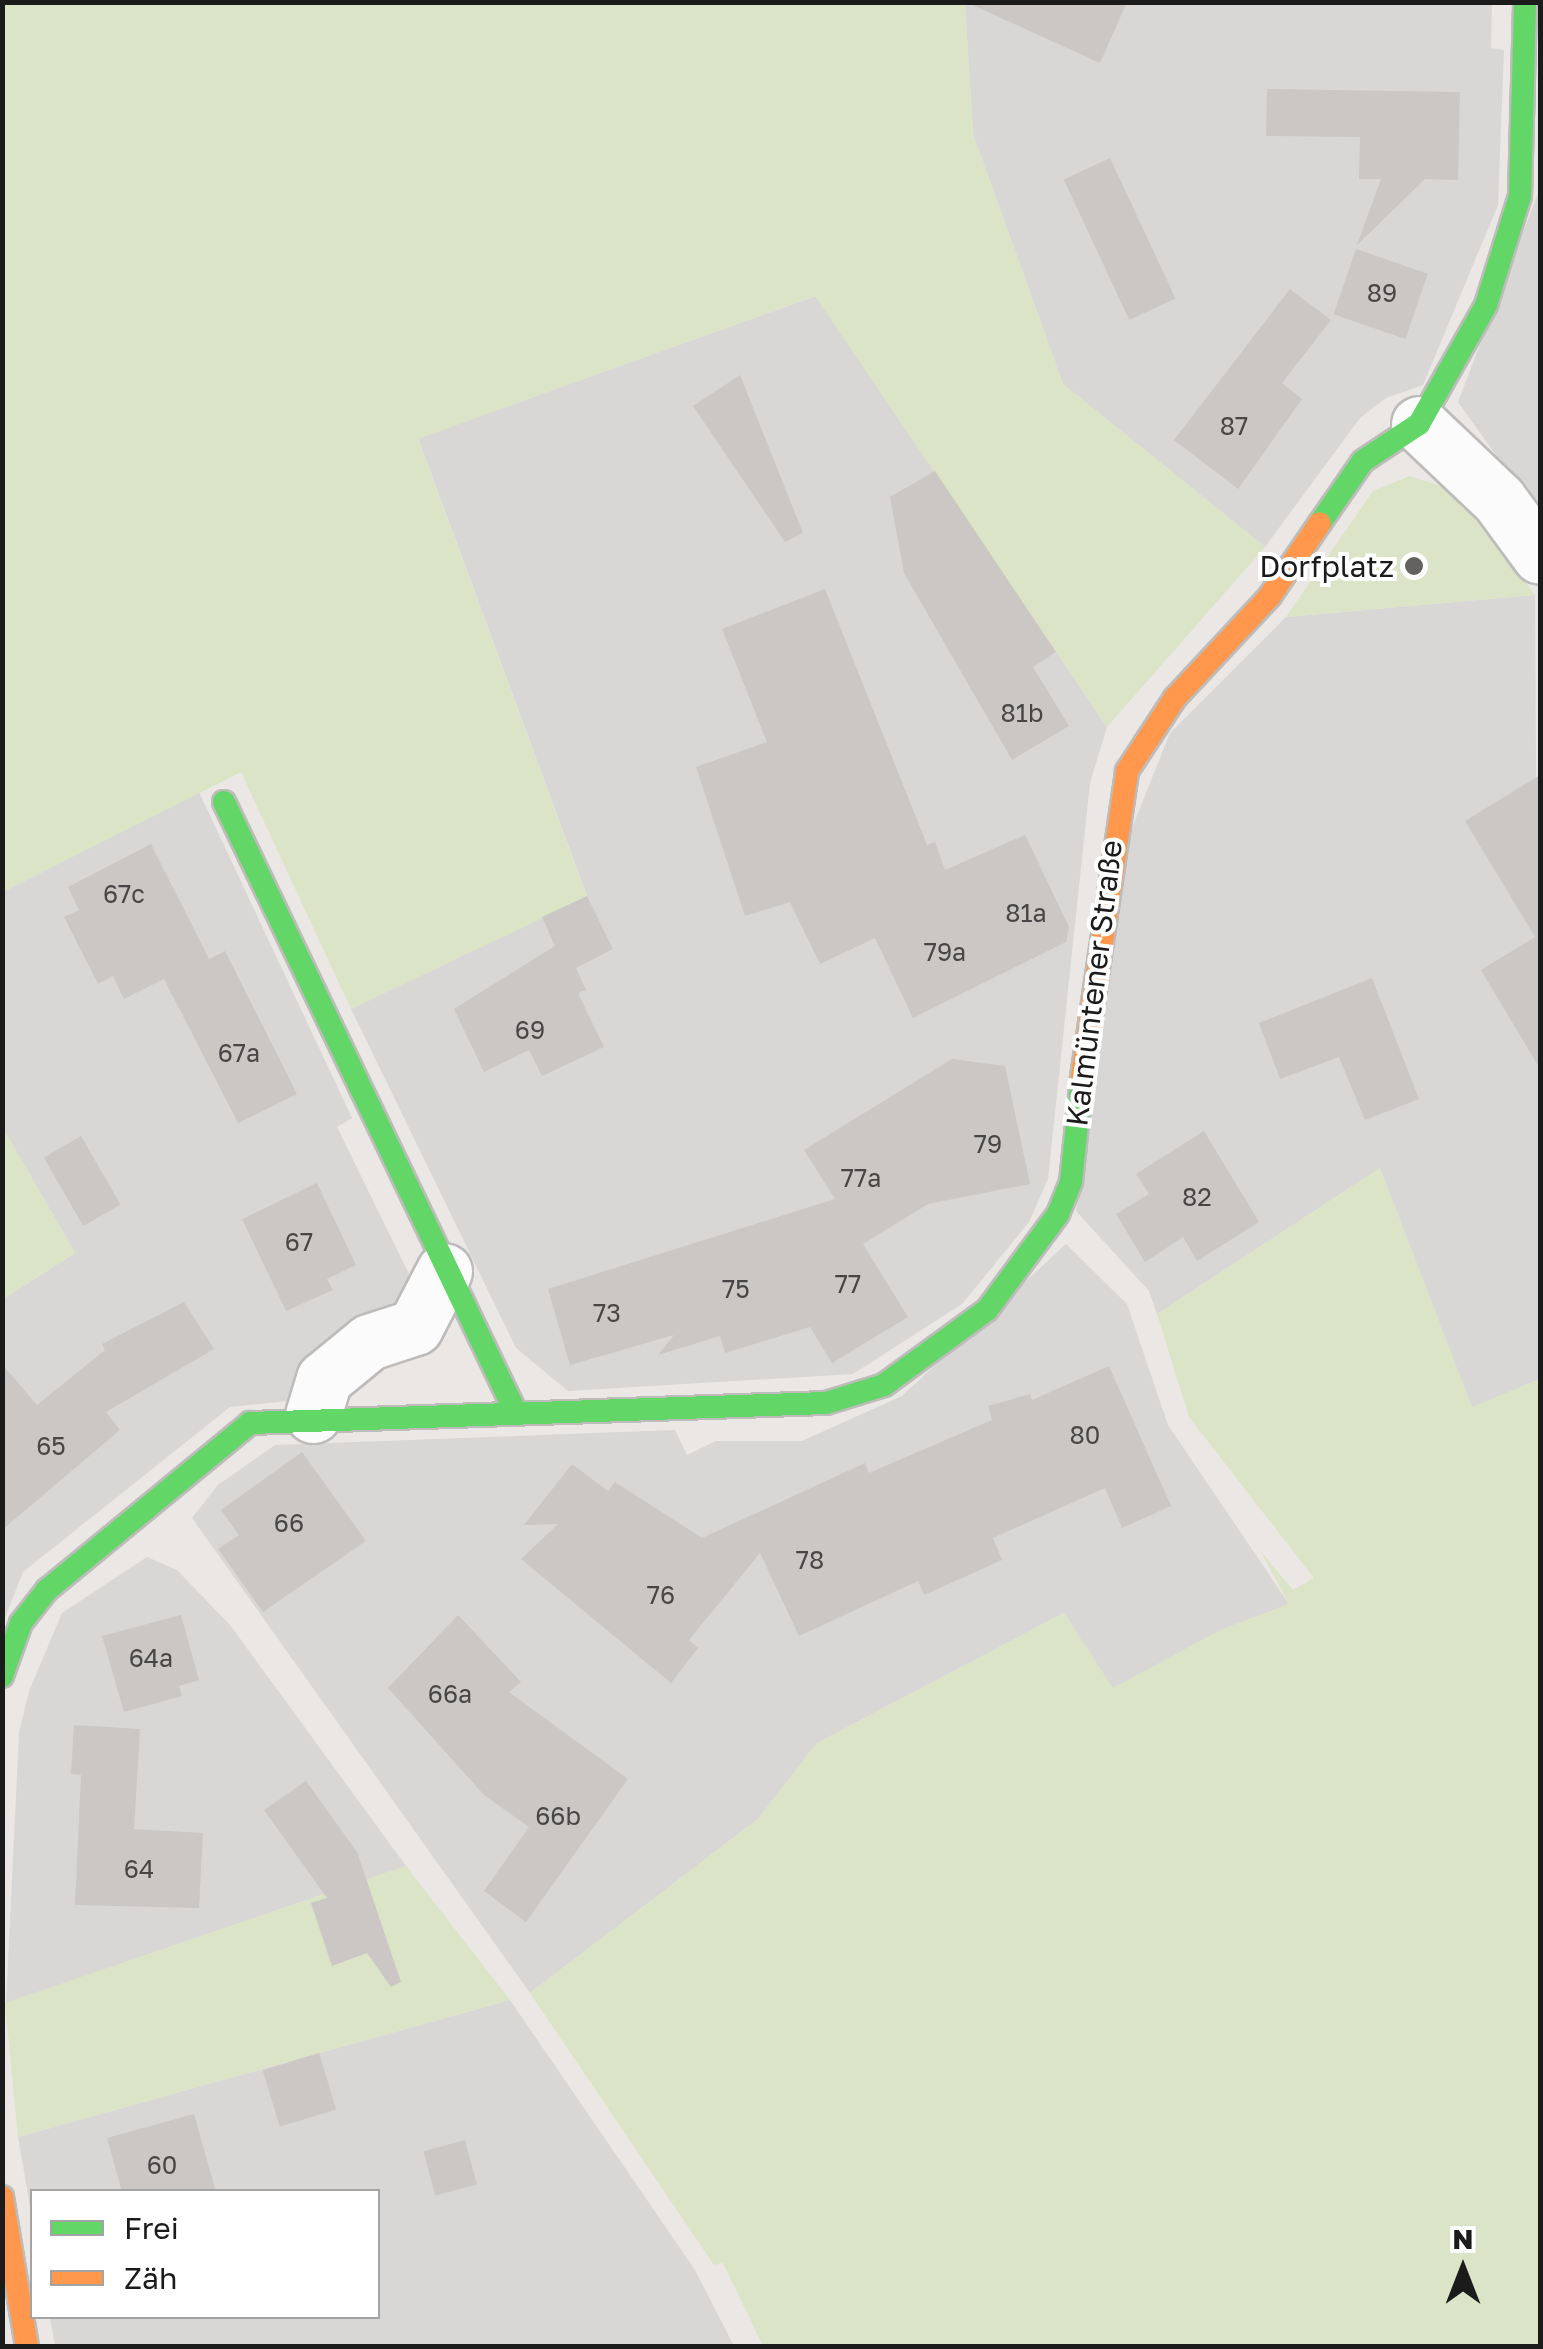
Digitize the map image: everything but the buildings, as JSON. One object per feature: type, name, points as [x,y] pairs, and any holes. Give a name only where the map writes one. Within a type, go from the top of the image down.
[{"type":"street","points":[[1525,2],[1526,136],[1514,224],[1486,305],[1419,424],[1499,500],[1540,556]]},
{"type":"street","name":"Kalmüntener Straße","points":[[2,1676],[21,1623],[47,1590],[214,1447],[250,1423],[313,1416],[826,1403],[884,1385],[987,1310],[1058,1214],[1071,1182],[1092,977],[1127,771],[1175,698],[1270,596],[1363,461],[1419,424]]},
{"type":"street","points":[[224,802],[444,1271],[516,1412]]},
{"type":"street","points":[[313,1416],[324,1379],[369,1342],[415,1327],[444,1271]]},
{"type":"street","points":[[2,2196],[27,2346]]},
{"type":"shaded area","points":[[965,3],[1492,3],[1491,48],[1504,50],[1498,205],[1423,385],[1386,398],[1360,418],[1265,547],[1063,384],[973,134]]},
{"type":"shaded area","points":[[1540,188],[1540,517],[1458,402]]},
{"type":"shaded area","points":[[816,296],[1107,727],[1090,783],[1048,1179],[1029,1222],[962,1304],[853,1374],[568,1391],[516,1348],[351,1009],[587,896],[418,438]]},
{"type":"shaded area","points":[[1535,595],[1540,1379],[1472,1408],[1380,1168],[1157,1314],[1149,1291],[1076,1211],[1130,833],[1170,733],[1286,617]]},
{"type":"shaded area","points":[[199,792],[352,1118],[337,1127],[411,1278],[395,1315],[289,1401],[230,1407],[23,1572],[3,1623],[3,1299],[75,1253],[3,1128],[3,892]]},
{"type":"shaded area","points":[[1066,1244],[1127,1304],[1168,1425],[1289,1604],[1221,1630],[1112,1689],[1064,1613],[817,1743],[758,1819],[530,1993],[192,1518],[218,1485],[275,1445],[675,1430],[687,1455],[716,1441],[802,1441],[902,1396]]},
{"type":"shaded area","points":[[147,1557],[177,1570],[230,1625],[406,1866],[6,2003],[19,1733],[29,1691],[62,1613]]},
{"type":"shaded area","points":[[510,2000],[695,2270],[734,2346],[55,2346],[50,2319],[380,2319],[380,2189],[30,2189],[30,2206],[18,2137]]},
{"type":"green space","points":[[3,3],[965,3],[973,134],[1063,384],[1265,547],[1107,727],[815,296],[418,439],[587,897],[351,1009],[241,772],[3,892]]},
{"type":"green space","points":[[1410,476],[1459,492],[1535,595],[1286,617],[1373,491]]},
{"type":"green space","points":[[3,1128],[75,1253],[2,1299]]},
{"type":"green space","points":[[1380,1168],[1472,1407],[1540,1379],[1540,2346],[763,2346],[723,2263],[714,2265],[530,1993],[758,1819],[817,1743],[1064,1613],[1113,1688],[1221,1630],[1289,1604],[1261,1552],[1293,1590],[1314,1578],[1189,1417],[1157,1314]]},
{"type":"green space","points":[[406,1866],[510,2000],[18,2137],[5,2003]]},
{"type":"traffic: fast","points":[[1320,523],[1363,461],[1419,424],[1486,305],[1520,196],[1525,2]]},
{"type":"traffic: fast","points":[[224,802],[516,1413]]},
{"type":"traffic: fast","points":[[2,1676],[21,1623],[47,1590],[250,1423],[826,1403],[884,1385],[987,1310],[1058,1214],[1071,1182],[1082,1077]]},
{"type":"traffic: slow","points":[[1082,1077],[1127,771],[1175,698],[1270,596],[1320,523]]},
{"type":"traffic: slow","points":[[2,2197],[27,2346]]},
{"type":"place","name":"Dorfplatz","points":[[1414,566]]}]
